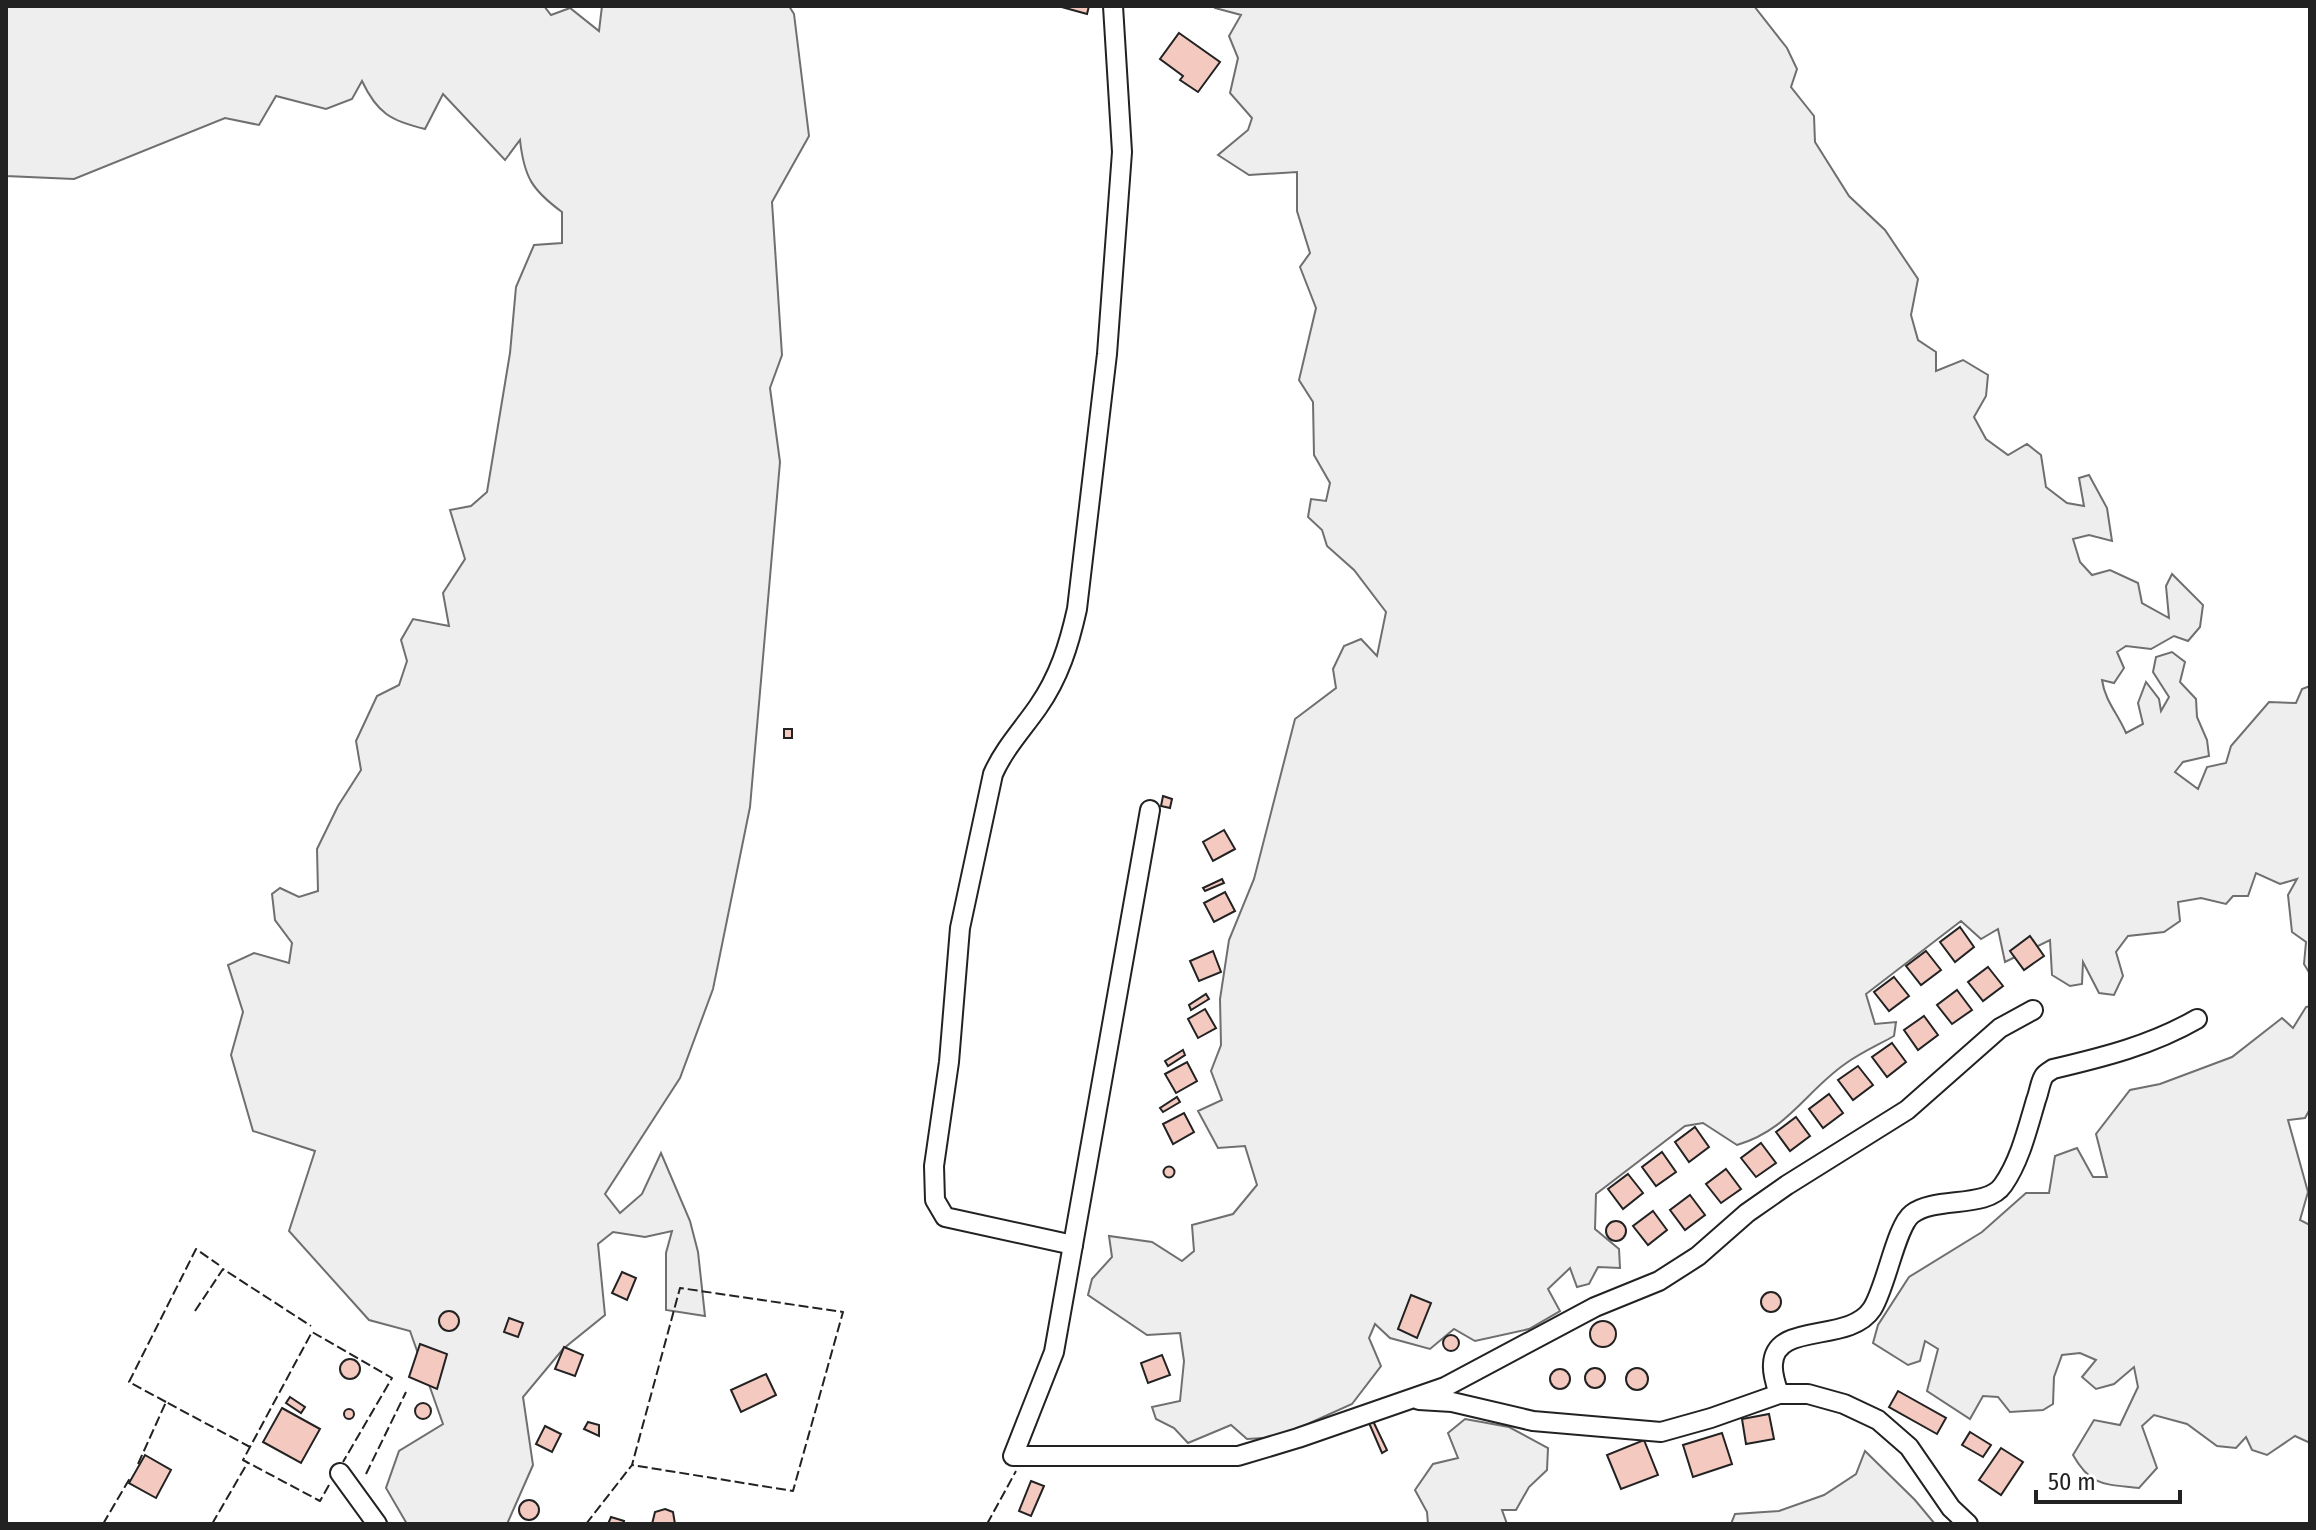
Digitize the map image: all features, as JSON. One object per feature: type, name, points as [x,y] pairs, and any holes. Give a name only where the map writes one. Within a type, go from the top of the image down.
[{"type":"street","points":[[1073,1245],[945,1217],[935,1200],[934,1166],[949,1062],[960,928],[993,774],[1002,755],[1038,707],[1057,675],[1070,642],[1077,609],[1107,354],[1122,152],[1113,6]]},
{"type":"street","points":[[1150,810],[1054,1352],[1013,1456],[1238,1456],[1416,1399],[1452,1402],[1533,1421],[1661,1432],[1779,1394],[1794,1393],[1827,1399],[1878,1420],[1909,1447],[1951,1508],[1968,1524]]},
{"type":"street","points":[[1382,1410],[1445,1387],[1595,1307],[1659,1281],[1698,1256],[1747,1213],[1787,1185],[1907,1110],[2000,1028],[2033,1010]]},
{"type":"street","points":[[1779,1394],[1773,1365],[1777,1350],[1796,1337],[1851,1327],[1867,1316],[1879,1295],[1903,1225],[1912,1214],[1927,1207],[1988,1196],[2004,1184],[2022,1143],[2043,1077],[2053,1069],[2135,1048],[2171,1034],[2197,1019]]},
{"type":"street","points":[[340,1473],[377,1524]]},
{"type":"shaded area","points":[[6,6],[544,6],[551,15],[570,8],[599,31],[602,6],[789,6],[794,14],[809,136],[772,202],[782,355],[770,388],[780,462],[750,807],[713,989],[680,1078],[605,1194],[620,1213],[642,1194],[661,1153],[690,1221],[698,1252],[705,1316],[666,1310],[666,1253],[672,1231],[645,1237],[613,1232],[598,1244],[605,1315],[563,1349],[523,1397],[533,1465],[507,1524],[407,1524],[386,1488],[399,1451],[443,1424],[410,1331],[369,1320],[289,1231],[315,1151],[253,1131],[231,1055],[243,1012],[228,965],[254,953],[289,963],[292,943],[275,920],[272,894],[280,888],[299,897],[318,891],[317,849],[338,806],[361,770],[356,741],[377,696],[399,685],[407,661],[401,640],[413,619],[449,626],[443,593],[465,559],[450,510],[471,506],[487,492],[510,353],[516,287],[534,245],[562,243],[562,212],[543,197],[531,182],[520,140],[505,160],[443,94],[425,129],[403,123],[386,114],[373,101],[362,81],[352,99],[326,109],[276,96],[259,125],[225,118],[74,179],[6,176]]},
{"type":"shaded area","points":[[1215,6],[1754,6],[1787,48],[1797,69],[1791,87],[1814,116],[1815,142],[1849,196],[1885,230],[1918,279],[1911,315],[1918,340],[1936,352],[1936,371],[1963,360],[1988,375],[1986,396],[1974,417],[1986,439],[2008,455],[2027,444],[2041,455],[2046,487],[2067,503],[2084,506],[2079,478],[2089,475],[2107,508],[2112,541],[2089,535],[2073,539],[2080,562],[2092,575],[2110,570],[2138,583],[2142,603],[2169,618],[2166,586],[2172,574],[2203,605],[2200,627],[2188,641],[2174,636],[2151,649],[2126,646],[2117,652],[2124,668],[2114,683],[2102,680],[2126,733],[2143,724],[2138,703],[2146,682],[2159,699],[2161,711],[2169,697],[2153,672],[2156,657],[2172,652],[2185,662],[2180,682],[2196,699],[2197,717],[2207,740],[2209,756],[2183,762],[2175,772],[2198,789],[2207,767],[2226,763],[2231,746],[2269,702],[2296,703],[2302,689],[2310,686],[2310,974],[2304,964],[2306,942],[2292,932],[2288,895],[2297,879],[2280,884],[2256,873],[2248,896],[2233,896],[2226,904],[2201,898],[2178,902],[2180,921],[2164,932],[2128,936],[2116,952],[2123,976],[2114,995],[2099,993],[2083,962],[2082,984],[2070,986],[2052,975],[2050,940],[2005,962],[1998,929],[1981,939],[1961,921],[1866,994],[1875,1024],[1896,1022],[1894,1036],[1845,1064],[1770,1130],[1737,1145],[1703,1123],[1685,1126],[1596,1194],[1595,1229],[1619,1249],[1620,1268],[1598,1267],[1589,1284],[1577,1287],[1570,1268],[1548,1289],[1560,1311],[1529,1329],[1475,1341],[1454,1329],[1430,1349],[1390,1338],[1375,1324],[1369,1338],[1381,1366],[1352,1404],[1279,1437],[1247,1439],[1231,1425],[1188,1443],[1174,1428],[1156,1419],[1152,1407],[1180,1401],[1184,1361],[1180,1333],[1147,1335],[1088,1295],[1092,1279],[1112,1257],[1109,1236],[1152,1242],[1182,1261],[1194,1251],[1192,1225],[1233,1214],[1257,1185],[1245,1146],[1218,1148],[1198,1111],[1222,1100],[1211,1071],[1221,1045],[1220,999],[1229,940],[1254,879],[1295,719],[1336,688],[1333,669],[1344,646],[1361,639],[1377,656],[1386,612],[1354,570],[1327,546],[1322,530],[1308,517],[1311,499],[1326,501],[1330,483],[1314,455],[1313,402],[1299,380],[1316,308],[1300,267],[1310,253],[1297,211],[1297,172],[1249,175],[1218,155],[1248,130],[1252,118],[1230,93],[1238,58],[1229,36],[1241,15]]},
{"type":"shaded area","points":[[2310,1006],[2310,1109],[2305,1118],[2288,1120],[2308,1192],[2300,1220],[2310,1225],[2310,1443],[2295,1436],[2267,1455],[2252,1450],[2246,1437],[2236,1448],[2217,1446],[2187,1424],[2154,1415],[2142,1426],[2157,1468],[2139,1488],[2108,1484],[2086,1473],[2073,1455],[2094,1420],[2120,1425],[2138,1387],[2134,1367],[2114,1384],[2096,1389],[2082,1377],[2096,1360],[2080,1353],[2062,1355],[2054,1377],[2053,1404],[2043,1410],[2010,1412],[1998,1397],[1983,1396],[1970,1419],[1927,1391],[1938,1349],[1925,1341],[1920,1361],[1908,1365],[1873,1343],[1878,1325],[1909,1277],[1982,1232],[2026,1193],[2049,1193],[2055,1156],[2077,1148],[2093,1177],[2107,1177],[2096,1134],[2130,1090],[2160,1084],[2232,1057],[2282,1018],[2293,1028],[2306,1007]]},
{"type":"shaded area","points":[[1465,1419],[1509,1427],[1548,1448],[1547,1470],[1529,1487],[1516,1510],[1502,1510],[1507,1524],[1428,1524],[1427,1512],[1415,1490],[1433,1464],[1458,1458],[1448,1433]]},
{"type":"shaded area","points":[[1865,1451],[1935,1524],[1731,1524],[1735,1514],[1779,1511],[1824,1495],[1856,1474]]},
{"type":"building","points":[[1058,6],[1089,6],[1087,14]]},
{"type":"building","points":[[1179,33],[1220,62],[1198,92],[1180,80],[1183,76],[1160,59]]},
{"type":"building","points":[[784,729],[792,729],[792,738],[784,738]]},
{"type":"building","points":[[1163,796],[1172,799],[1170,808],[1161,806]]},
{"type":"building","points":[[1224,830],[1235,849],[1213,861],[1203,842]]},
{"type":"building","points":[[1222,879],[1224,883],[1205,891],[1203,888]]},
{"type":"building","points":[[1225,892],[1235,911],[1214,922],[1204,903]]},
{"type":"building","points":[[1960,927],[1974,947],[1955,962],[1940,942]]},
{"type":"building","points":[[2030,936],[2044,956],[2024,970],[2010,951]]},
{"type":"building","points":[[1213,951],[1221,972],[1199,981],[1190,961]]},
{"type":"building","points":[[1926,951],[1941,970],[1921,985],[1906,966]]},
{"type":"building","points":[[1988,967],[2003,986],[1983,1001],[1968,982]]},
{"type":"building","points":[[1894,977],[1909,996],[1889,1011],[1874,992]]},
{"type":"building","points":[[1957,990],[1972,1010],[1952,1024],[1937,1005]]},
{"type":"building","points":[[1206,994],[1209,999],[1191,1010],[1189,1005]]},
{"type":"building","points":[[1205,1009],[1216,1028],[1198,1038],[1188,1019]]},
{"type":"building","points":[[1924,1016],[1938,1035],[1918,1050],[1904,1030]]},
{"type":"building","points":[[1892,1043],[1906,1062],[1887,1077],[1872,1057]]},
{"type":"building","points":[[1183,1050],[1185,1055],[1168,1066],[1165,1061]]},
{"type":"building","points":[[1187,1062],[1197,1081],[1176,1093],[1165,1074]]},
{"type":"building","points":[[1858,1066],[1873,1085],[1853,1100],[1838,1080]]},
{"type":"building","points":[[1829,1094],[1843,1113],[1823,1128],[1809,1109]]},
{"type":"building","points":[[1177,1097],[1180,1102],[1163,1112],[1160,1108]]},
{"type":"building","points":[[1184,1113],[1194,1132],[1173,1144],[1163,1124]]},
{"type":"building","points":[[1796,1117],[1810,1136],[1790,1151],[1776,1132]]},
{"type":"building","points":[[1695,1127],[1709,1147],[1689,1162],[1675,1142]]},
{"type":"building","points":[[1761,1143],[1776,1163],[1756,1177],[1741,1158]]},
{"type":"building","points":[[1662,1152],[1676,1172],[1656,1186],[1642,1167]]},
{"type":"building","points":[[1169,1166],[1175,1172],[1169,1178],[1163,1172]]},
{"type":"building","points":[[1726,1169],[1741,1189],[1721,1203],[1706,1184]]},
{"type":"building","points":[[1628,1174],[1643,1193],[1623,1209],[1608,1189]]},
{"type":"building","points":[[1690,1195],[1705,1215],[1685,1230],[1670,1210]]},
{"type":"building","points":[[1653,1211],[1667,1230],[1648,1245],[1633,1226]]},
{"type":"building","points":[[1616,1221],[1623,1224],[1626,1231],[1623,1238],[1616,1241],[1609,1238],[1606,1231],[1609,1224]]},
{"type":"building","points":[[622,1272],[636,1278],[627,1300],[612,1293]]},
{"type":"building","points":[[1771,1292],[1778,1295],[1781,1302],[1778,1309],[1771,1312],[1764,1309],[1761,1302],[1764,1295]]},
{"type":"building","points":[[1411,1295],[1431,1303],[1417,1338],[1398,1329]]},
{"type":"building","points":[[449,1311],[456,1314],[459,1321],[456,1328],[449,1331],[442,1328],[439,1321],[442,1314]]},
{"type":"building","points":[[509,1318],[523,1323],[518,1337],[504,1332]]},
{"type":"building","points":[[1603,1321],[1612,1325],[1616,1334],[1612,1343],[1603,1347],[1594,1343],[1590,1334],[1594,1325]]},
{"type":"building","points":[[1448,1335],[1454,1335],[1459,1343],[1457,1349],[1448,1351],[1443,1346],[1443,1340]]},
{"type":"building","points":[[420,1344],[447,1354],[437,1389],[409,1377]]},
{"type":"building","points":[[564,1347],[583,1355],[575,1376],[555,1369]]},
{"type":"building","points":[[1162,1355],[1170,1375],[1148,1383],[1141,1363]]},
{"type":"building","points":[[346,1359],[354,1359],[360,1369],[354,1379],[346,1379],[340,1373],[340,1365]]},
{"type":"building","points":[[1591,1368],[1599,1368],[1605,1378],[1599,1388],[1591,1388],[1585,1382],[1585,1374]]},
{"type":"building","points":[[1637,1368],[1645,1371],[1648,1379],[1645,1387],[1637,1390],[1629,1387],[1626,1379],[1629,1371]]},
{"type":"building","points":[[1556,1369],[1564,1369],[1570,1379],[1564,1389],[1556,1389],[1550,1383],[1550,1375]]},
{"type":"building","points":[[766,1374],[776,1395],[741,1412],[731,1390]]},
{"type":"building","points":[[1898,1391],[1946,1418],[1937,1434],[1889,1407]]},
{"type":"building","points":[[290,1397],[305,1407],[301,1413],[286,1403]]},
{"type":"building","points":[[420,1403],[426,1403],[431,1411],[429,1417],[420,1419],[415,1414],[415,1408]]},
{"type":"building","points":[[282,1408],[320,1429],[301,1463],[263,1442]]},
{"type":"building","points":[[349,1409],[354,1414],[349,1419],[344,1414]]},
{"type":"building","points":[[1769,1414],[1774,1439],[1746,1444],[1742,1419]]},
{"type":"building","points":[[1373,1421],[1387,1450],[1382,1453],[1369,1423]]},
{"type":"building","points":[[588,1422],[599,1425],[599,1436],[584,1429]]},
{"type":"building","points":[[545,1426],[561,1434],[552,1452],[536,1444]]},
{"type":"building","points":[[1970,1432],[1991,1445],[1983,1457],[1962,1445]]},
{"type":"building","points":[[1722,1433],[1732,1464],[1693,1477],[1683,1445]]},
{"type":"building","points":[[1644,1440],[1658,1475],[1621,1489],[1607,1455]]},
{"type":"building","points":[[2001,1448],[2023,1462],[2001,1495],[1979,1480]]},
{"type":"building","points":[[145,1455],[171,1470],[156,1498],[129,1483]]},
{"type":"building","points":[[1031,1481],[1044,1486],[1031,1516],[1019,1511]]},
{"type":"building","points":[[529,1500],[536,1503],[539,1510],[536,1517],[529,1520],[522,1517],[519,1510],[522,1503]]},
{"type":"building","points":[[665,1509],[673,1512],[675,1524],[652,1524],[655,1512]]},
{"type":"building","points":[[611,1517],[624,1521],[623,1524],[608,1524]]},
{"type":"fence","points":[[166,1402],[129,1382],[196,1249],[219,1265]]},
{"type":"fence","points":[[195,1311],[223,1269],[311,1326]]},
{"type":"fence","points":[[586,1524],[632,1465],[680,1288],[843,1312],[793,1491],[632,1465]]},
{"type":"fence","points":[[329,1485],[320,1501],[243,1460],[312,1332],[392,1378],[343,1462]]},
{"type":"fence","points":[[366,1474],[406,1392]]},
{"type":"fence","points":[[138,1464],[166,1402],[250,1447]]},
{"type":"fence","points":[[212,1524],[248,1462]]},
{"type":"fence","points":[[987,1524],[1016,1471]]},
{"type":"fence","points":[[103,1524],[130,1478]]}]
